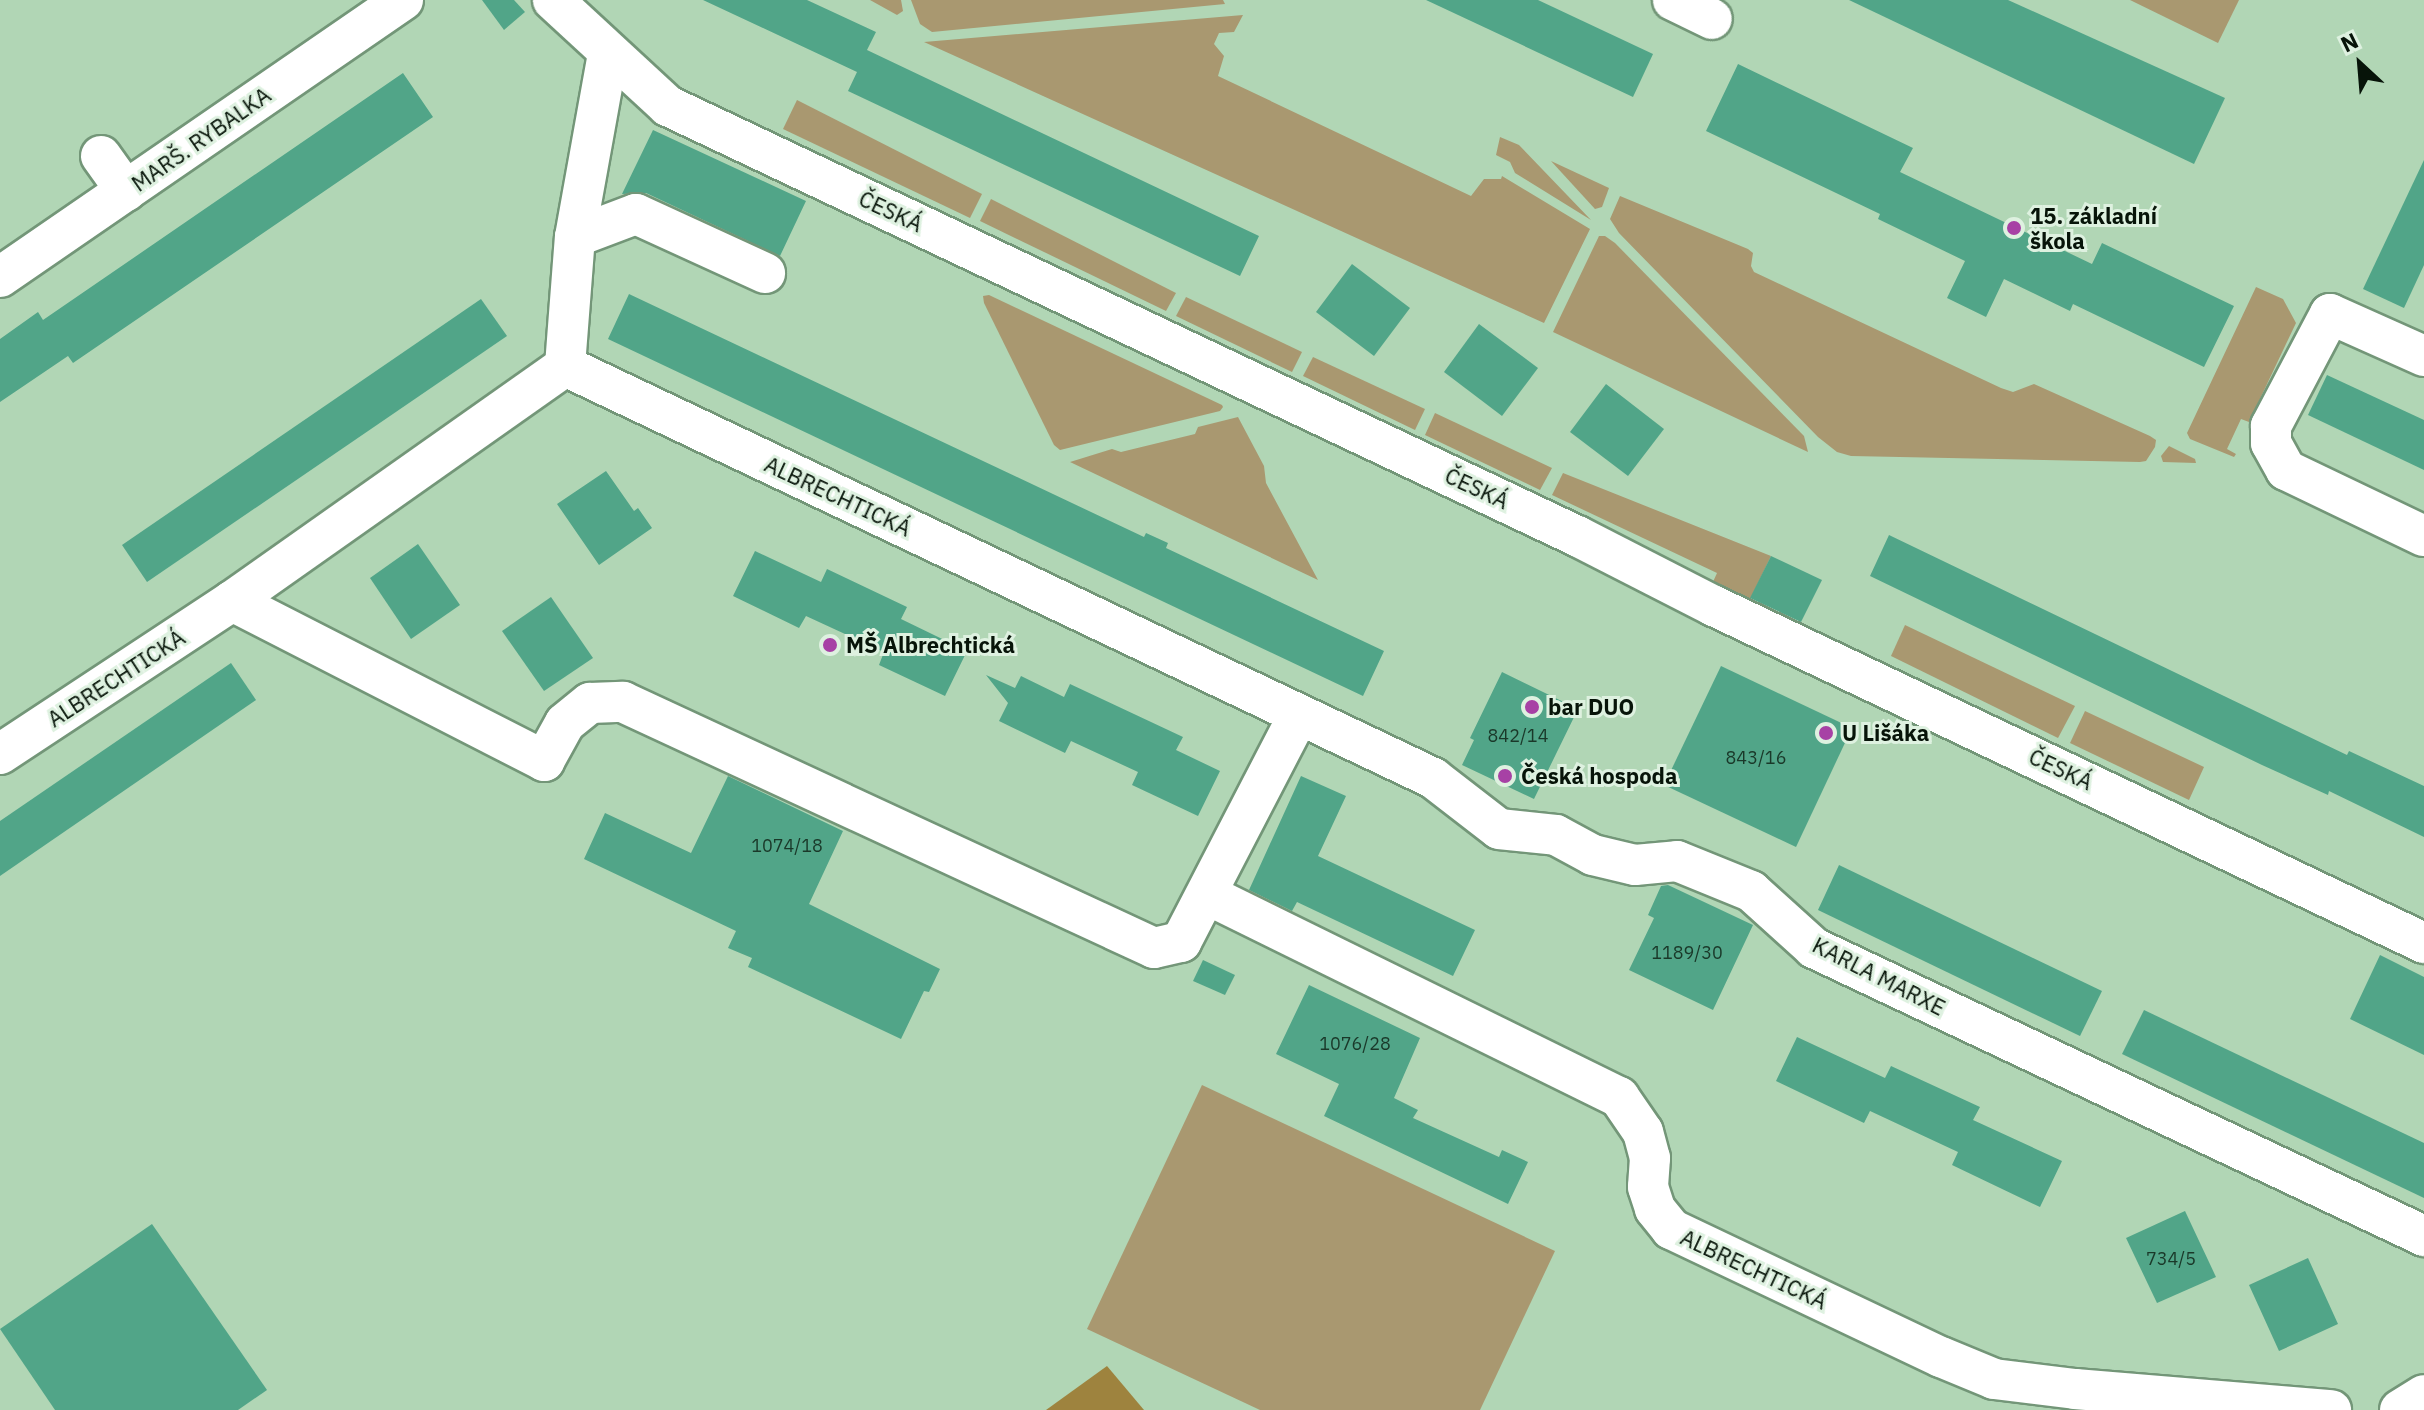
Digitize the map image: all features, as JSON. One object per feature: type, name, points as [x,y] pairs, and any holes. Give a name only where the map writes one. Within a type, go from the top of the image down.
[{"type":"street","name":"MARŠ. RYBALKA","points":[[0,277],[403,0]]},
{"type":"street","name":"ČESKÁ","points":[[553,0],[608,54],[668,106],[1577,536],[1714,606],[2424,943]]},
{"type":"street","points":[[1673,0],[1712,19]]},
{"type":"street","points":[[565,366],[575,237],[608,54]]},
{"type":"street","points":[[101,156],[126,191]]},
{"type":"street","points":[[575,237],[636,214],[765,273]]},
{"type":"street","points":[[2424,356],[2330,314],[2271,426],[2271,443],[2286,470],[2424,536]]},
{"type":"street","name":"ALBRECHTICKÁ","points":[[0,754],[232,601],[565,366],[1298,716]]},
{"type":"street","points":[[232,601],[554,767],[565,723],[590,703],[623,702],[1154,948],[1181,942],[1298,716]]},
{"type":"street","name":"KARLA MARXE","points":[[1298,716],[1433,778],[1499,829],[1556,835],[1593,855],[1635,865],[1677,861],[1751,891],[1814,948],[2424,1236]]},
{"type":"street","name":"ALBRECHTICKÁ","points":[[1208,895],[1619,1097],[1643,1132],[1650,1158],[1648,1187],[1655,1209],[1671,1229],[1941,1357],[1994,1379],[2075,1389],[2331,1410]]},
{"type":"street","points":[[2404,1410],[2424,1395]]},
{"type":"shaded area","points":[[870,0],[901,0],[903,11],[897,15]]},
{"type":"shaded area","points":[[911,0],[1223,0],[1225,4],[932,32],[920,24]]},
{"type":"shaded area","points":[[2130,0],[2239,0],[2218,43]]},
{"type":"shaded area","points":[[1243,15],[1234,32],[1219,33],[1214,44],[1224,56],[1218,76],[1471,196],[1484,179],[1501,179],[1502,176],[1590,229],[1544,323],[924,42]]},
{"type":"shaded area","points":[[797,100],[982,194],[970,218],[783,129]]},
{"type":"shaded area","points":[[1500,137],[1519,145],[1591,220],[1515,173],[1510,162],[1496,155]]},
{"type":"shaded area","points":[[1551,161],[1609,188],[1602,207],[1595,209]]},
{"type":"shaded area","points":[[1620,196],[1748,249],[1753,253],[1751,266],[1754,272],[2001,388],[2013,392],[2034,384],[2150,436],[2156,440],[2155,447],[2146,461],[2140,462],[1851,456],[1837,452],[1818,437],[1619,233],[1610,219]]},
{"type":"shaded area","points":[[991,199],[1176,293],[1166,311],[980,221]]},
{"type":"shaded area","points":[[1599,236],[1605,236],[1615,243],[1804,436],[1808,452],[1553,332]]},
{"type":"shaded area","points":[[2256,287],[2283,299],[2296,323],[2249,422],[2241,419],[2227,449],[2236,454],[2234,457],[2190,439],[2187,433]]},
{"type":"shaded area","points":[[989,295],[1223,407],[1220,411],[1060,450],[1054,445],[984,303],[983,296]]},
{"type":"shaded area","points":[[1186,297],[1302,352],[1292,372],[1176,316]]},
{"type":"shaded area","points":[[1313,357],[1425,409],[1415,430],[1303,376]]},
{"type":"shaded area","points":[[1435,413],[1552,468],[1540,490],[1425,435]]},
{"type":"shaded area","points":[[1238,417],[1264,466],[1266,483],[1318,580],[1070,462],[1112,449],[1121,452],[1195,434],[1198,427]]},
{"type":"shaded area","points":[[2169,446],[2195,459],[2196,463],[2163,462],[2161,456]]},
{"type":"shaded area","points":[[1563,473],[1771,556],[1747,606],[1708,593],[1717,573],[1552,495]]},
{"type":"shaded area","points":[[1905,625],[2075,706],[2058,738],[1891,656]]},
{"type":"shaded area","points":[[2085,711],[2204,767],[2189,800],[2070,743]]},
{"type":"shaded area","points":[[1202,1085],[1555,1251],[1480,1410],[1260,1410],[1087,1329]]},
{"type":"shaded area","points":[[1107,1366],[1144,1410],[1046,1410]]},
{"type":"building","points":[[482,0],[514,0],[525,12],[504,30]]},
{"type":"building","points":[[703,0],[807,0],[876,32],[867,50],[1259,236],[1240,276],[848,91],[857,72]]},
{"type":"building","points":[[1426,0],[1538,0],[1653,54],[1633,97]]},
{"type":"building","points":[[1849,0],[2008,0],[2225,98],[2194,164]]},
{"type":"building","points":[[1738,64],[1913,148],[1900,172],[2092,264],[2102,243],[2234,306],[2204,367],[2073,304],[2070,311],[2004,279],[1986,317],[1947,298],[1965,261],[1878,219],[1880,214],[1706,131]]},
{"type":"building","points":[[403,73],[433,117],[73,363],[68,356],[0,402],[0,339],[38,312],[43,320]]},
{"type":"building","points":[[653,130],[806,201],[780,256],[646,193],[622,194]]},
{"type":"building","points":[[2424,160],[2424,265],[2404,308],[2363,289]]},
{"type":"building","points":[[1352,264],[1410,308],[1374,356],[1316,312]]},
{"type":"building","points":[[629,294],[1144,537],[1146,533],[1168,543],[1166,548],[1384,651],[1363,696],[608,339]]},
{"type":"building","points":[[481,299],[507,336],[147,582],[122,545]]},
{"type":"building","points":[[1479,324],[1538,368],[1502,416],[1444,372]]},
{"type":"building","points":[[2327,375],[2424,420],[2424,470],[2308,415]]},
{"type":"building","points":[[1606,384],[1664,429],[1628,476],[1570,432]]},
{"type":"building","points":[[606,471],[634,511],[638,508],[652,528],[599,565],[557,504]]},
{"type":"building","points":[[1889,535],[2347,755],[2349,751],[2424,786],[2424,837],[2329,791],[2328,795],[2262,765],[1870,576]]},
{"type":"building","points":[[418,544],[460,605],[411,639],[370,578]]},
{"type":"building","points":[[755,551],[821,582],[827,569],[907,607],[901,619],[967,651],[945,696],[879,665],[884,652],[806,616],[799,628],[733,596]]},
{"type":"building","points":[[1771,556],[1822,580],[1801,622],[1750,598]]},
{"type":"building","points":[[551,597],[593,658],[544,691],[502,631]]},
{"type":"building","points":[[231,663],[256,700],[0,876],[0,821]]},
{"type":"building","points":[[1721,666],[1852,728],[1796,847],[1664,785]]},
{"type":"building","points":[[1502,672],[1578,709],[1534,799],[1462,765],[1474,740],[1470,738]]},
{"type":"building","points":[[986,675],[1015,688],[1021,676],[1064,697],[1070,684],[1183,737],[1176,750],[1220,771],[1198,816],[1132,785],[1138,772],[1071,741],[1065,753],[999,721],[1008,703]]},
{"type":"building","points":[[728,776],[843,831],[809,904],[940,969],[929,992],[924,991],[901,1039],[748,967],[752,958],[728,948],[736,931],[584,859],[605,813],[691,853]]},
{"type":"building","points":[[1301,776],[1346,796],[1318,856],[1475,930],[1453,976],[1297,902],[1292,911],[1249,890]]},
{"type":"building","points":[[1839,865],[2102,991],[2080,1036],[1818,910]]},
{"type":"building","points":[[1668,885],[1753,925],[1713,1010],[1629,970],[1654,918],[1648,915],[1661,886]]},
{"type":"building","points":[[2380,955],[2424,977],[2424,1055],[2350,1019]]},
{"type":"building","points":[[1203,960],[1235,975],[1225,995],[1193,981]]},
{"type":"building","points":[[1309,985],[1420,1038],[1394,1098],[1418,1110],[1413,1118],[1499,1157],[1502,1150],[1528,1162],[1508,1204],[1324,1116],[1339,1084],[1276,1054]]},
{"type":"building","points":[[2144,1010],[2424,1143],[2424,1198],[2122,1054]]},
{"type":"building","points":[[1797,1037],[1885,1078],[1891,1066],[1980,1107],[1973,1120],[2062,1161],[2040,1207],[1952,1165],[1958,1152],[1870,1111],[1864,1123],[1776,1081]]},
{"type":"building","points":[[2185,1211],[2216,1277],[2157,1303],[2126,1238]]},
{"type":"building","points":[[152,1224],[267,1390],[238,1410],[55,1410],[0,1329]]},
{"type":"building","points":[[2308,1258],[2338,1324],[2279,1351],[2249,1285]]},
{"type":"place","name":"15. základní škola","points":[[2014,228]]},
{"type":"place","name":"MŠ Albrechtická","points":[[830,645]]},
{"type":"place","name":"bar DUO","points":[[1532,707]]},
{"type":"place","name":"U Lišáka","points":[[1826,733]]},
{"type":"place","name":"Česká hospoda","points":[[1505,776]]}]
